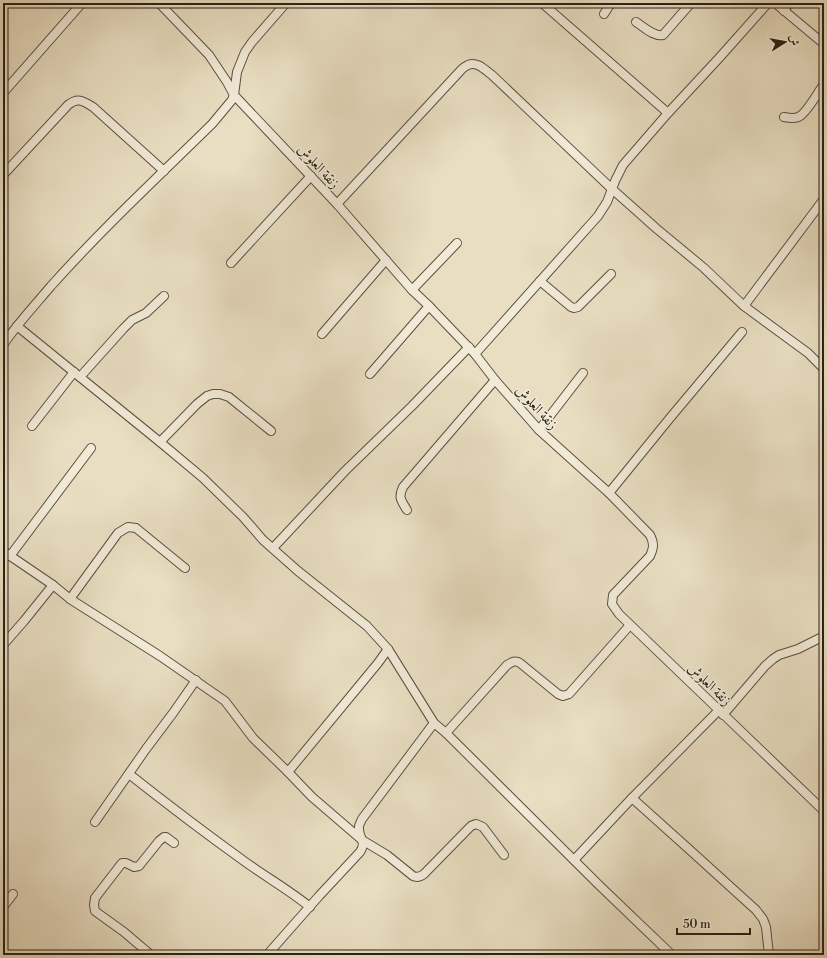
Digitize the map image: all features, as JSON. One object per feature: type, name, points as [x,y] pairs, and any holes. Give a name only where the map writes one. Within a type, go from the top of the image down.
[{"type":"street","points":[[3,93],[82,3]]},
{"type":"street","name":"زنقة العلوش","points":[[159,3],[209,55],[234,95],[337,204],[412,290],[469,347],[538,430],[609,493],[650,535],[654,542],[654,548],[650,556],[613,595],[612,604],[614,608],[824,811]]},
{"type":"street","points":[[3,345],[17,326],[69,266],[212,124],[232,100],[237,72],[245,52],[286,3]]},
{"type":"street","points":[[542,3],[668,113]]},
{"type":"street","points":[[604,14],[611,3]]},
{"type":"street","points":[[636,22],[651,32],[663,36],[691,3]]},
{"type":"street","points":[[475,354],[598,216],[607,202],[623,165],[768,3]]},
{"type":"street","points":[[775,3],[824,44]]},
{"type":"street","points":[[784,11],[789,3]]},
{"type":"street","points":[[337,204],[462,69],[468,65],[474,64],[481,66],[612,189],[704,268],[744,306],[808,353],[824,369]]},
{"type":"street","points":[[784,117],[800,117],[824,84]]},
{"type":"street","points":[[3,176],[68,105],[73,101],[78,100],[93,107],[164,171]]},
{"type":"street","points":[[231,263],[310,176]]},
{"type":"street","points":[[744,306],[824,199]]},
{"type":"street","points":[[412,290],[457,243]]},
{"type":"street","points":[[322,334],[386,260]]},
{"type":"street","points":[[540,281],[574,308],[578,307],[611,274]]},
{"type":"street","points":[[32,426],[77,374],[132,320],[146,313],[164,296]]},
{"type":"street","points":[[370,374],[429,306]]},
{"type":"street","points":[[17,326],[160,442],[202,478],[243,517],[263,540],[298,571],[367,626],[388,649],[434,723],[446,733],[672,955]]},
{"type":"street","points":[[609,493],[742,332]]},
{"type":"street","points":[[273,548],[345,471],[412,406],[469,347]]},
{"type":"street","points":[[538,430],[583,373]]},
{"type":"street","points":[[407,510],[401,500],[400,494],[403,487],[495,380]]},
{"type":"street","points":[[160,442],[197,404],[207,396],[213,394],[220,394],[229,397],[271,432]]},
{"type":"street","points":[[91,448],[7,554],[53,585],[70,599],[160,656],[225,701],[253,738],[312,797],[362,840],[387,855],[413,876],[417,878],[421,877],[471,826],[476,824],[483,827],[504,855]]},
{"type":"street","points":[[70,599],[118,533],[128,527],[136,528],[185,568]]},
{"type":"street","points":[[3,645],[53,585]]},
{"type":"street","points":[[446,733],[507,665],[513,661],[520,663],[558,694],[563,696],[568,694],[630,625]]},
{"type":"street","points":[[574,860],[632,798],[721,713],[765,666],[779,655],[798,649],[824,636]]},
{"type":"street","points":[[288,772],[388,649]]},
{"type":"street","points":[[95,822],[196,680]]},
{"type":"street","points":[[267,955],[358,856],[363,847],[358,830],[362,819],[434,723]]},
{"type":"street","points":[[129,774],[219,844],[292,893],[310,907]]},
{"type":"street","points":[[632,798],[756,910],[763,919],[766,927],[769,955]]},
{"type":"street","points":[[151,955],[124,932],[95,911],[95,898],[122,863],[126,863],[134,867],[139,866],[164,837],[174,843]]},
{"type":"street","points":[[3,907],[13,894]]}]
